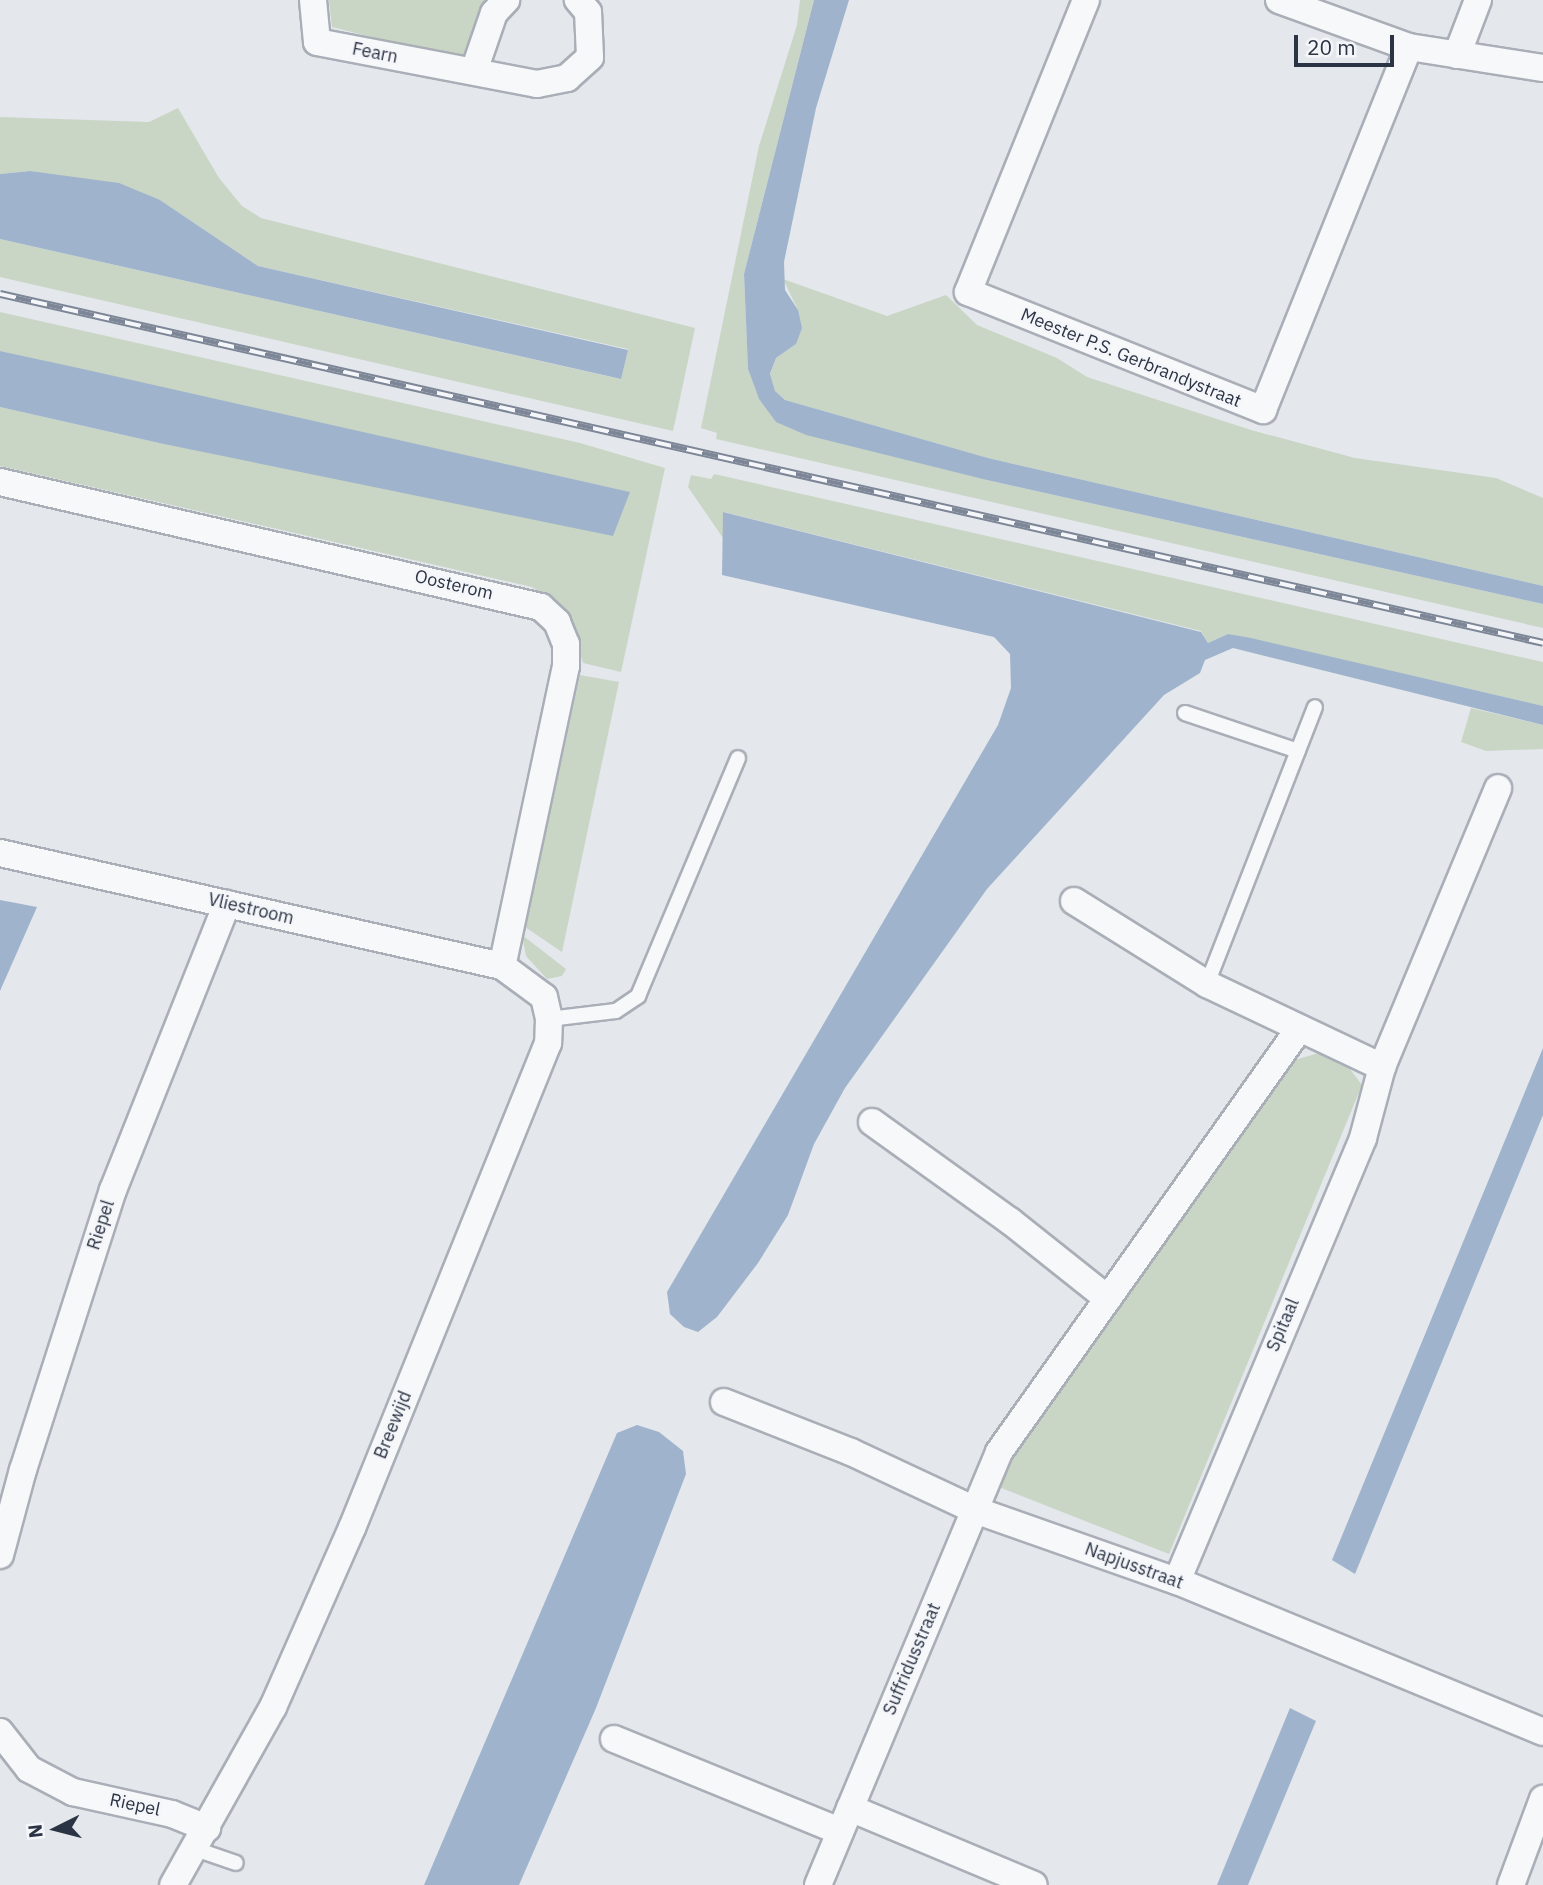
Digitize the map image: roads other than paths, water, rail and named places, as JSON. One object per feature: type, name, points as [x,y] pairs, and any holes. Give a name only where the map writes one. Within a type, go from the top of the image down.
[{"type":"street","name":"Fearn","points":[[313,0],[317,42],[537,83],[567,78],[590,57],[588,12],[578,0]]},
{"type":"street","points":[[474,71],[494,13],[506,0]]},
{"type":"street","name":"Meester P.S. Gerbrandystraat","points":[[1086,0],[968,292],[1263,411],[1409,47]]},
{"type":"street","points":[[1279,0],[1409,47],[1543,68]]},
{"type":"street","points":[[1457,55],[1478,0]]},
{"type":"street","name":"Oosterom","points":[[0,482],[541,607],[557,622],[566,644],[566,666],[502,966]]},
{"type":"street","name":"Spitaal","points":[[1177,1581],[1363,1138],[1382,1067],[1498,788]]},
{"type":"street","name":"Vliestroom","points":[[0,853],[502,966]]},
{"type":"street","points":[[1074,901],[1207,984],[1382,1067]]},
{"type":"street","name":"Riepel","points":[[0,1555],[23,1470],[113,1190],[226,904]]},
{"type":"street","points":[[502,966],[544,997],[549,1019]]},
{"type":"street","name":"Breewijd","points":[[173,1885],[273,1707],[352,1528],[548,1043],[549,1019]]},
{"type":"street","points":[[975,1510],[999,1452],[1299,1029]]},
{"type":"street","points":[[872,1122],[1010,1221],[1108,1299]]},
{"type":"street","name":"Napjusstraat","points":[[724,1402],[851,1452],[975,1510],[1177,1581],[1543,1732]]},
{"type":"street","name":"Suffridusstraat","points":[[818,1885],[975,1510]]},
{"type":"street","name":"Riepel","points":[[0,1732],[29,1769],[73,1792],[172,1814],[201,1838]]},
{"type":"street","points":[[614,1739],[844,1819],[981,1863],[1034,1885]]},
{"type":"street","points":[[1511,1885],[1543,1799]]},
{"type":"lane","points":[[1207,984],[1315,706]]},
{"type":"lane","points":[[1185,713],[1298,751]]},
{"type":"lane","points":[[549,1019],[616,1011],[638,996],[738,758]]},
{"type":"lane","points":[[201,1838],[236,1863]]},
{"type":"water","points":[[814,0],[849,0],[816,108],[784,262],[785,290],[798,310],[802,328],[796,344],[776,358],[770,374],[775,391],[785,400],[988,458],[1543,586],[1543,604],[987,480],[806,435],[776,422],[759,399],[748,369],[744,274]]},
{"type":"water","points":[[30,171],[119,183],[160,200],[258,266],[628,350],[621,379],[0,239],[0,174]]},
{"type":"water","points":[[0,351],[630,492],[613,536],[159,443],[0,407]]},
{"type":"water","points":[[723,512],[1201,632],[1208,643],[1228,634],[1251,638],[1543,706],[1543,725],[1233,648],[1205,660],[1200,673],[1164,695],[987,889],[845,1088],[814,1144],[788,1215],[758,1263],[717,1317],[698,1332],[684,1327],[670,1314],[667,1292],[998,725],[1011,688],[1010,654],[994,637],[722,575]]},
{"type":"water","points":[[0,900],[37,907],[0,991]]},
{"type":"water","points":[[1543,1048],[1543,1115],[1355,1574],[1332,1560]]},
{"type":"water","points":[[637,1425],[659,1432],[683,1451],[686,1474],[596,1708],[519,1885],[424,1885],[617,1433]]},
{"type":"water","points":[[1290,1708],[1316,1721],[1248,1885],[1217,1885]]},
{"type":"railway","points":[[0,294],[1543,643]]}]
